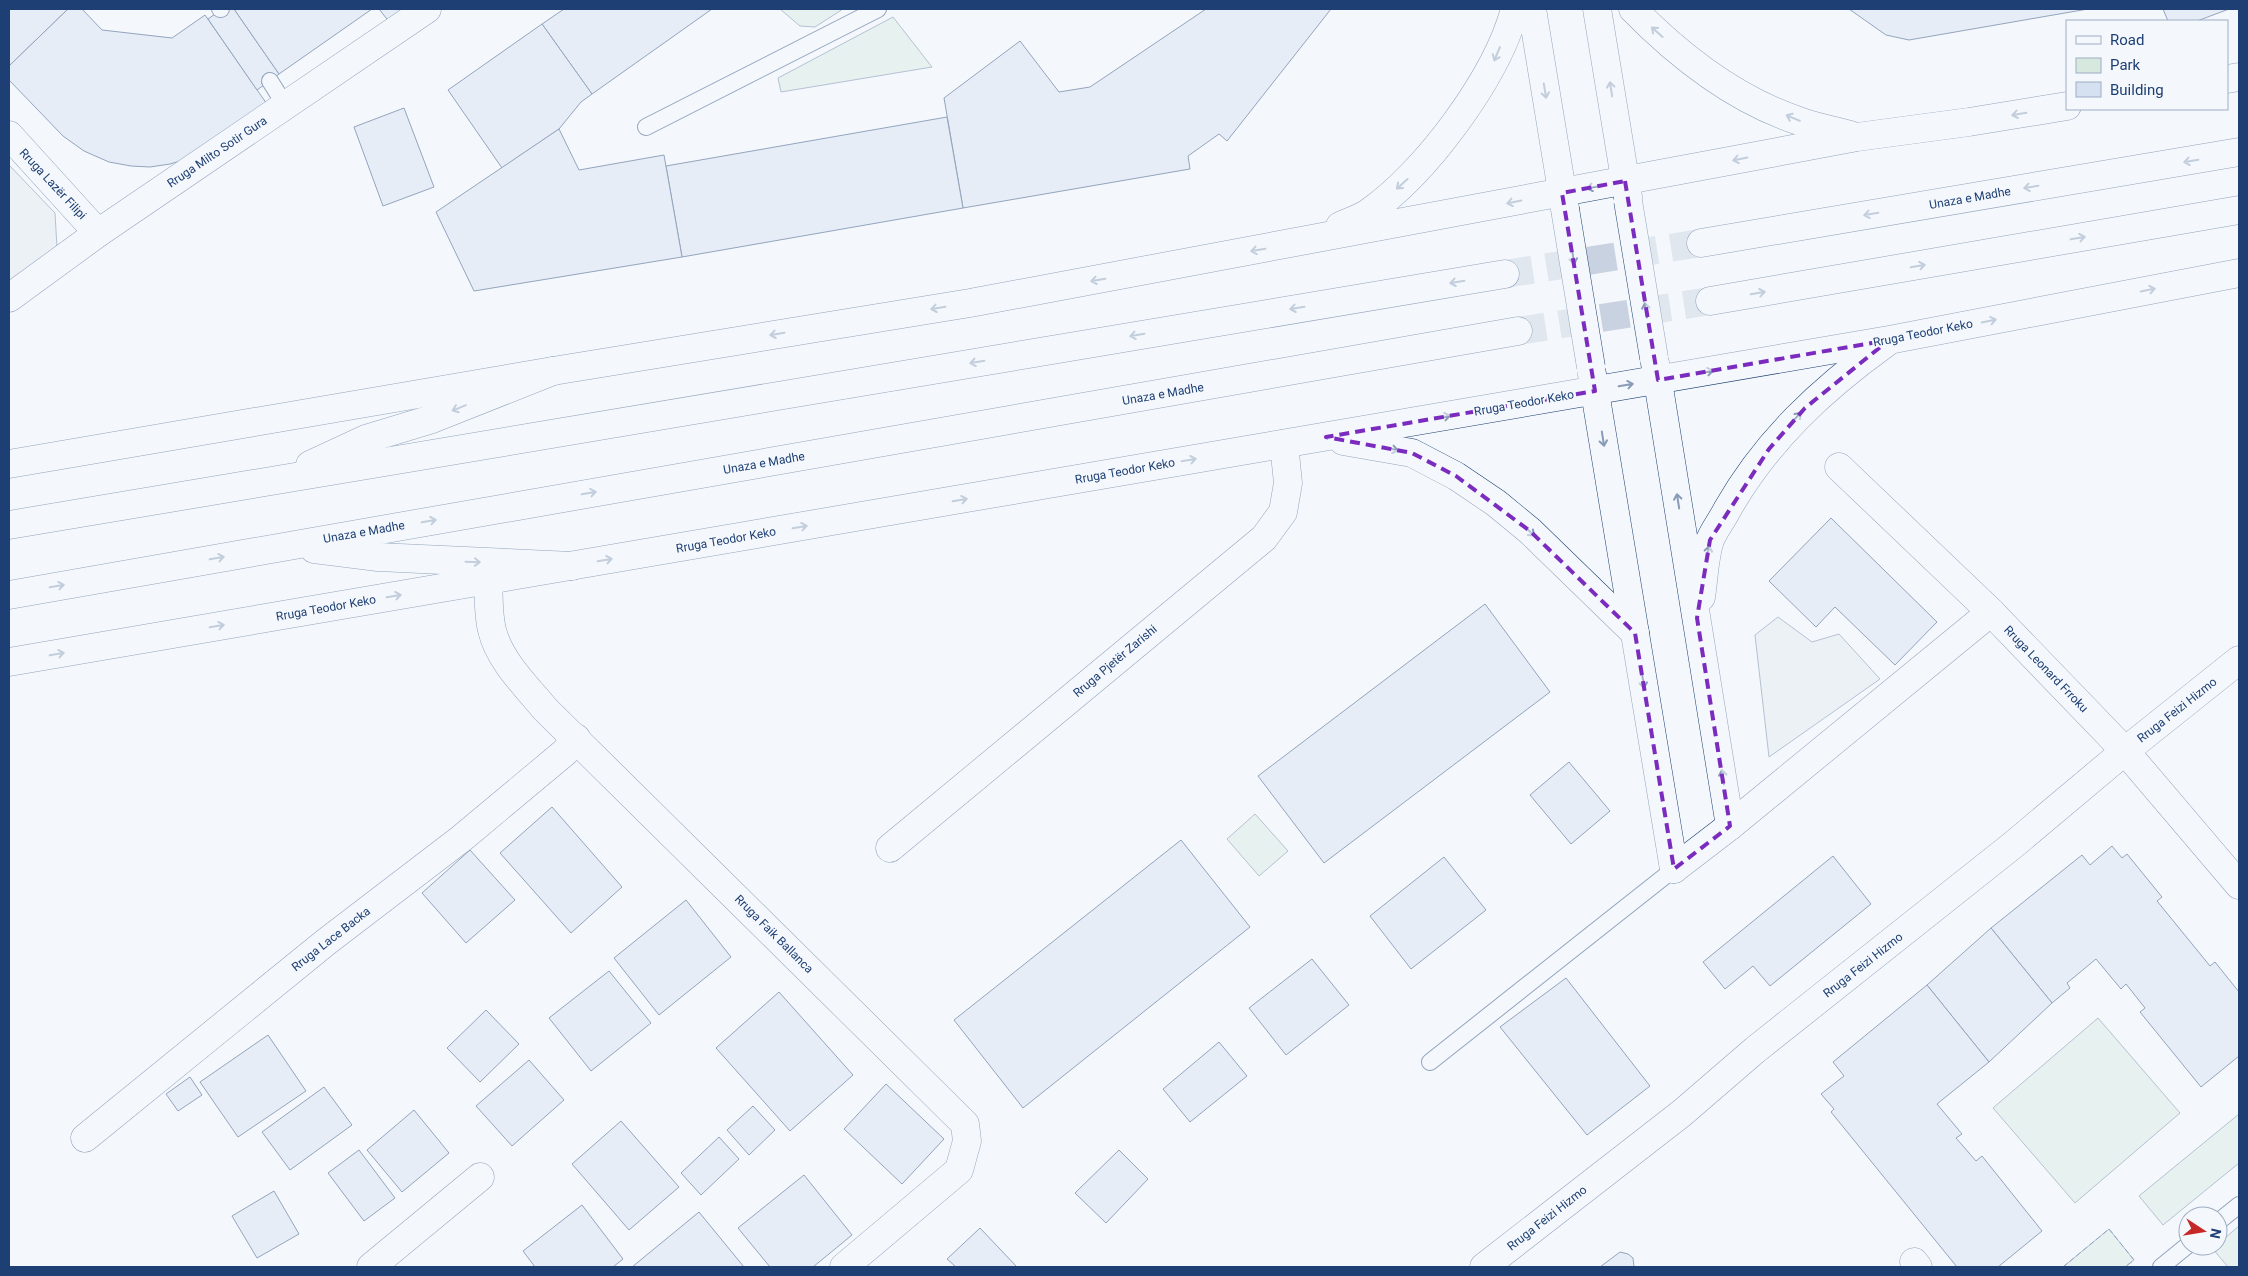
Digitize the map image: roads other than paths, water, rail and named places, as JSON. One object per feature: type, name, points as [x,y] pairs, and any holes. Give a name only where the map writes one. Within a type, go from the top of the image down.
[{"type":"main road","name":"Rruga Milto Sotir Gura","points":[[9,298],[98,233],[427,9]]},
{"type":"main road","points":[[1306,241],[1367,214],[1404,183],[1436,148],[1448,134],[1492,64],[1515,9]]},
{"type":"main road","points":[[1532,9],[1674,869],[1730,826],[1991,612]]},
{"type":"main road","points":[[1598,9],[1730,826]]},
{"type":"main road","points":[[1633,9],[1654,30],[1722,82],[1759,103],[1798,121],[1856,137]]},
{"type":"main road","points":[[9,464],[552,371],[970,303],[1306,241],[1627,191],[1856,137],[1969,122],[2066,106]]},
{"type":"main road","name":"Rruga Lazër Filipi","points":[[9,136],[98,233]]},
{"type":"main road","name":"Unaza e Madhe","points":[[1701,243],[2239,152]]},
{"type":"main road","points":[[1710,301],[2239,210]]},
{"type":"main road","name":"Rruga Teodor Keko","points":[[9,662],[1326,437],[1593,379],[1656,369],[1889,340],[2239,273]]},
{"type":"main road","points":[[9,525],[1505,274]]},
{"type":"main road","name":"Unaza e Madhe","points":[[9,595],[285,545],[1518,331]]},
{"type":"main road","points":[[1697,618],[1710,540],[1737,493],[1769,449],[1805,408],[1845,372],[1889,340]]},
{"type":"main road","points":[[274,481],[366,439],[432,419],[552,371]]},
{"type":"main road","points":[[1326,437],[1412,453],[1456,476],[1496,503],[1530,531],[1635,633]]},
{"type":"main road","name":"Rruga Pjetër Zarishi","points":[[890,848],[1264,538],[1283,512],[1288,483],[1284,444]]},
{"type":"main road","name":"Rruga Leonard Frroku","points":[[1839,467],[1991,612],[2125,751],[2239,885]]},
{"type":"main road","points":[[285,545],[378,557],[572,566]]},
{"type":"main road","name":"Rruga Faik Ballanca","points":[[488,580],[491,628],[497,647],[520,680],[545,709],[965,1124],[967,1141],[959,1170],[844,1267]]},
{"type":"main road","name":"Rruga Feizi Hizmo","points":[[1484,1267],[1682,1113],[1756,1050],[2013,845],[2125,751],[2239,660]]},
{"type":"main road","name":"Rruga Lace Backa","points":[[84,1138],[326,942],[462,838],[565,752],[576,738]]},
{"type":"main road","points":[[371,1267],[480,1177]]},
{"type":"lane","points":[[646,127],[878,9]]},
{"type":"lane","points":[[270,81],[285,105]]},
{"type":"lane","points":[[1430,1062],[1674,869]]},
{"type":"lane","points":[[2228,1214],[2239,1205]]},
{"type":"lane","points":[[2160,1267],[2178,1253]]},
{"type":"tunnel","points":[[1505,274],[1701,243]]},
{"type":"tunnel","points":[[1518,331],[1710,301]]}]
